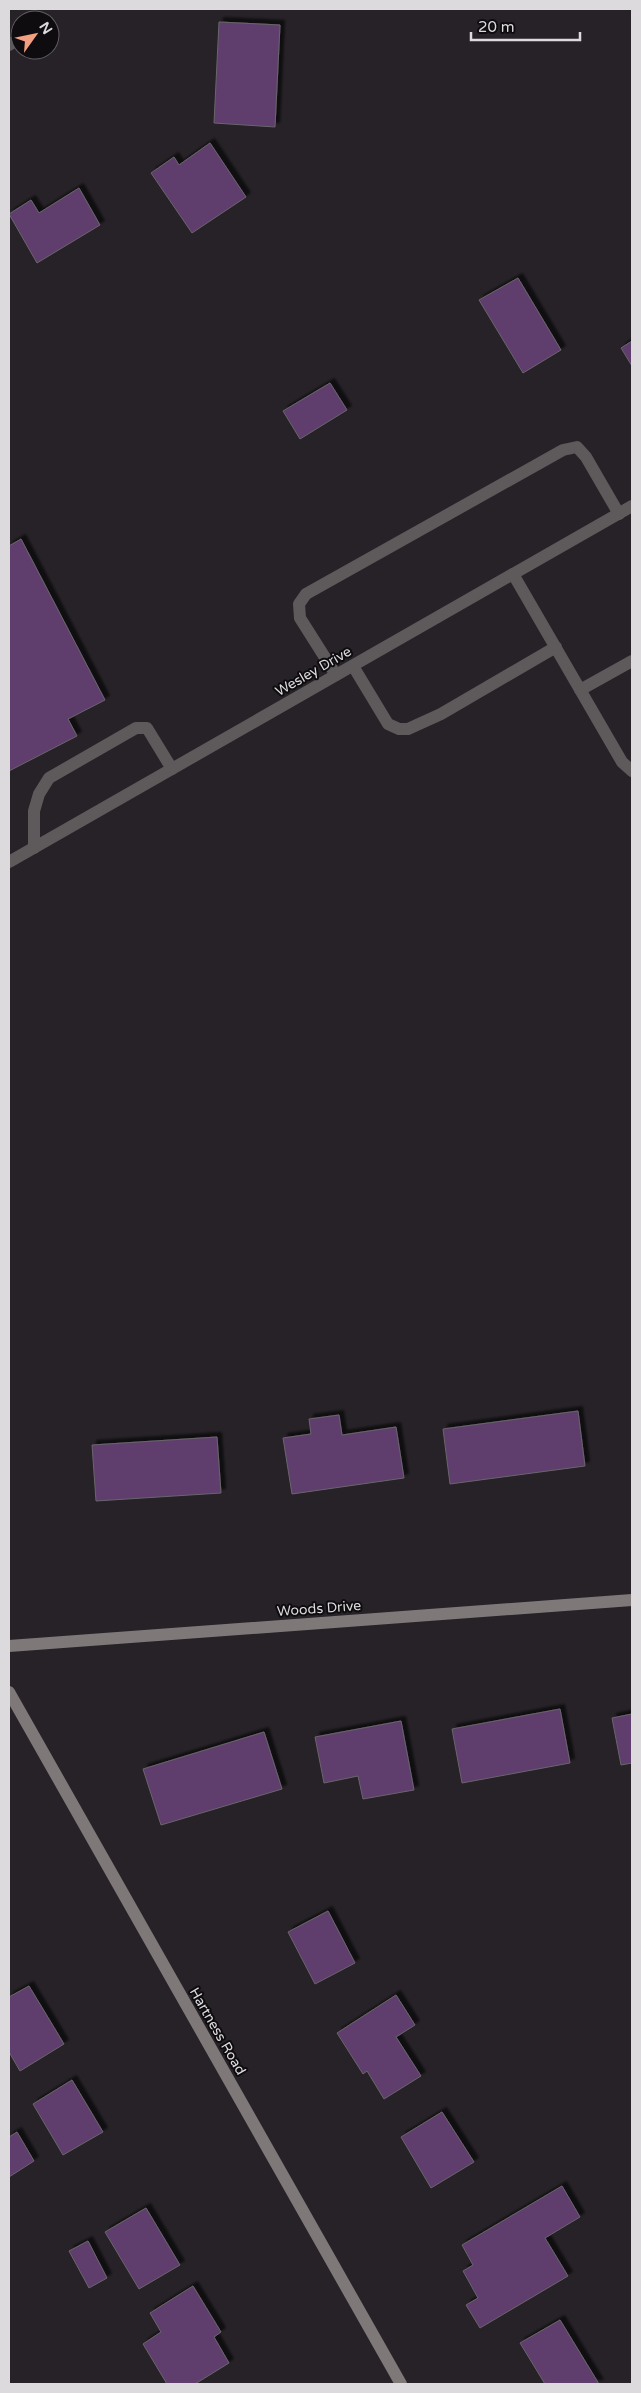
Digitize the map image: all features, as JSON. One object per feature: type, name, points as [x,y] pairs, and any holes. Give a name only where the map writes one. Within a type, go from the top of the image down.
[{"type":"main road","name":"Woods Drive","points":[[9,1646],[632,1600]]},
{"type":"main road","name":"Hartness Road","points":[[9,1692],[401,2384]]},
{"type":"street","points":[[336,676],[300,618],[299,604],[306,594],[314,589],[562,450],[577,447],[586,457],[619,514]]},
{"type":"street","name":"Wesley Drive","points":[[9,862],[632,506]]},
{"type":"street","points":[[513,574],[622,762],[632,771]]},
{"type":"street","points":[[353,666],[388,724],[399,729],[408,729],[441,714],[556,647]]},
{"type":"street","points":[[580,690],[632,661]]},
{"type":"street","points":[[34,848],[34,811],[39,794],[49,778],[136,728],[148,728],[172,770]]},
{"type":"building","points":[[219,22],[280,25],[275,127],[214,123]]},
{"type":"building","points":[[210,143],[246,197],[192,233],[151,173],[174,157],[179,165]]},
{"type":"building","points":[[79,188],[100,225],[37,263],[9,214],[31,200],[39,213]]},
{"type":"building","points":[[518,278],[561,350],[523,373],[479,300]]},
{"type":"building","points":[[632,341],[632,366],[621,348]]},
{"type":"building","points":[[330,383],[347,410],[300,439],[283,411]]},
{"type":"building","points":[[21,539],[105,700],[68,719],[77,736],[9,771],[9,546]]},
{"type":"building","points":[[578,1411],[585,1466],[450,1484],[443,1429]]},
{"type":"building","points":[[339,1415],[342,1435],[396,1427],[404,1478],[292,1494],[283,1438],[311,1434],[309,1419]]},
{"type":"building","points":[[217,1437],[221,1493],[96,1501],[92,1445]]},
{"type":"building","points":[[560,1709],[570,1763],[462,1783],[452,1729]]},
{"type":"building","points":[[632,1714],[632,1763],[621,1765],[612,1718]]},
{"type":"building","points":[[401,1721],[414,1790],[363,1799],[358,1776],[324,1783],[315,1737]]},
{"type":"building","points":[[264,1732],[282,1789],[161,1825],[143,1769]]},
{"type":"building","points":[[328,1911],[355,1963],[315,1984],[288,1932]]},
{"type":"building","points":[[29,1986],[64,2044],[20,2071],[9,2052],[9,1997]]},
{"type":"building","points":[[396,1995],[415,2025],[396,2037],[421,2076],[384,2099],[367,2071],[363,2074],[337,2033]]},
{"type":"building","points":[[72,2080],[103,2132],[63,2155],[33,2104]]},
{"type":"building","points":[[442,2112],[474,2162],[431,2188],[401,2137]]},
{"type":"building","points":[[17,2132],[34,2161],[9,2177],[9,2137]]},
{"type":"building","points":[[562,2186],[580,2217],[545,2238],[568,2276],[480,2328],[466,2305],[478,2298],[463,2271],[473,2265],[462,2245]]},
{"type":"building","points":[[146,2208],[180,2265],[139,2289],[105,2232]]},
{"type":"building","points":[[88,2241],[107,2278],[89,2288],[69,2251]]},
{"type":"building","points":[[193,2286],[221,2332],[214,2337],[229,2363],[195,2384],[167,2384],[143,2344],[161,2332],[150,2313]]},
{"type":"building","points":[[560,2320],[599,2384],[545,2384],[520,2343]]}]
